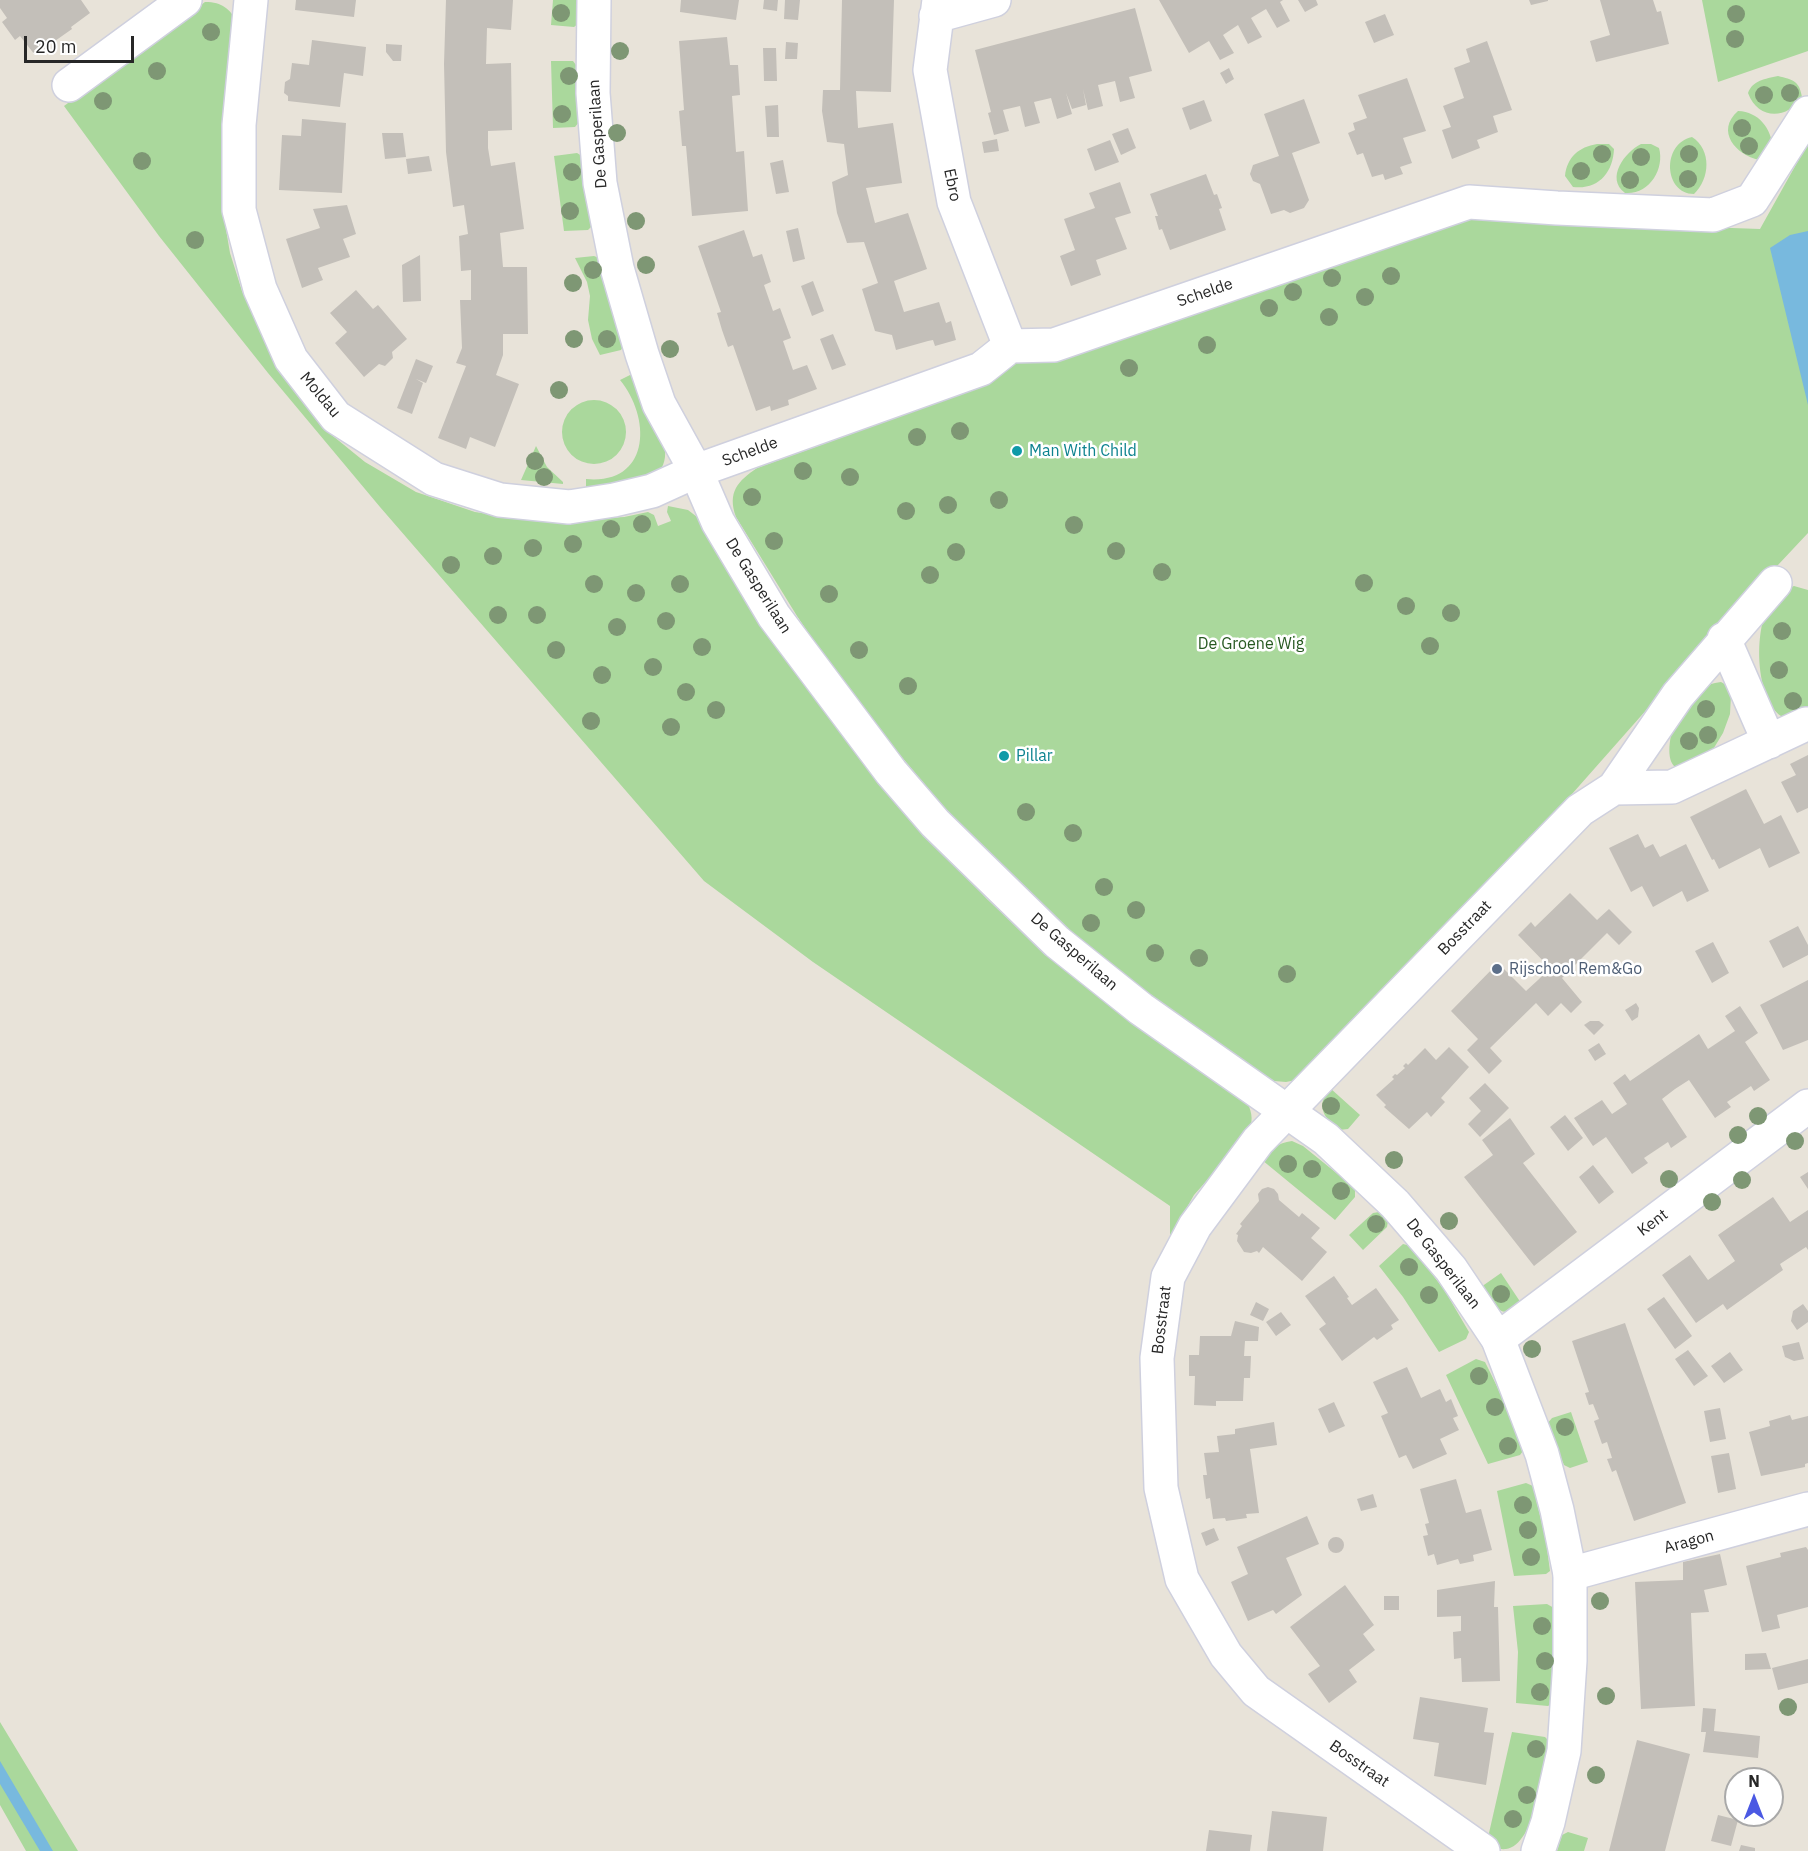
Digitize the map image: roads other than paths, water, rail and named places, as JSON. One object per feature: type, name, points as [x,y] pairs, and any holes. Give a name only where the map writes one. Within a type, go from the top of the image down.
[{"type":"street","points":[[69,85],[185,0]]},
{"type":"street","name":"Moldau","points":[[251,0],[239,125],[239,210],[260,289],[291,359],[336,417],[434,479],[500,500],[569,507],[652,491],[696,471]]},
{"type":"street","name":"De Gasperilaan","points":[[594,0],[593,93],[600,183],[617,268],[642,354],[659,404],[696,471],[718,522],[774,616],[891,772],[934,823],[1057,942],[1141,1009],[1326,1139],[1395,1204],[1450,1269],[1498,1339],[1542,1454],[1557,1510],[1570,1574],[1570,1661],[1564,1751],[1548,1822],[1538,1851]]},
{"type":"street","name":"Ebro","points":[[994,0],[938,8],[930,70],[954,202],[1010,346]]},
{"type":"street","name":"Schelde","points":[[696,471],[981,369],[1010,346],[1054,345],[1469,202],[1713,215],[1731,210],[1752,200],[1808,113]]},
{"type":"street","name":"Bosstraat","points":[[1483,1851],[1256,1691],[1226,1655],[1182,1579],[1161,1488],[1157,1358],[1168,1277],[1195,1226],[1258,1142],[1580,810],[1614,788],[1678,695],[1724,639],[1775,583]]},
{"type":"street","points":[[1724,639],[1769,742]]},
{"type":"street","points":[[1614,788],[1672,787],[1806,724]]},
{"type":"street","name":"Kent","points":[[1498,1339],[1808,1107]]},
{"type":"street","name":"Aragon","points":[[1570,1574],[1808,1509]]},
{"type":"water","points":[[1808,231],[1808,405],[1770,248],[1790,235]]},
{"type":"water","points":[[0,1761],[53,1851],[40,1851],[0,1784]]},
{"type":"place","name":"Man With Child","points":[[1017,451]]},
{"type":"place","name":"Pillar","points":[[1004,756]]},
{"type":"place","name":"Rijschool Rem&Go","points":[[1497,969]]},
{"type":"park label","name":"De Groene Wig","points":[[1251,644]]}]
